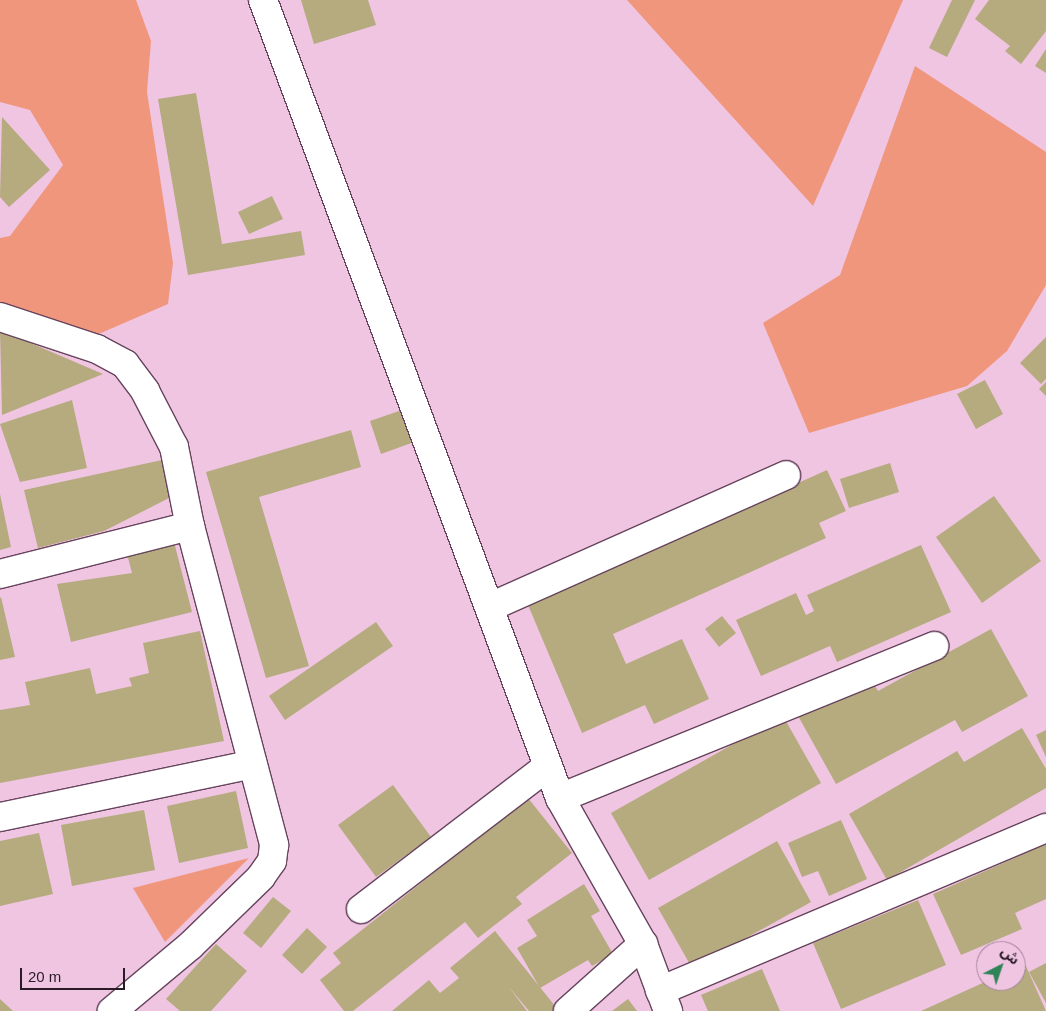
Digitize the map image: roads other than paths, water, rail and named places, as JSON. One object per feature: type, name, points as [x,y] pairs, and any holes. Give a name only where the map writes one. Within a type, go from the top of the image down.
[{"type":"street","points":[[263,0],[560,798],[643,944],[664,1001],[1046,828]]},
{"type":"street","points":[[0,317],[97,350],[125,364],[145,390],[174,447],[190,526],[274,845],[272,861],[190,946],[112,1011]]},
{"type":"street","points":[[490,607],[786,475]]},
{"type":"street","points":[[0,574],[190,526]]},
{"type":"street","points":[[560,798],[934,646]]},
{"type":"street","points":[[0,816],[253,764]]},
{"type":"street","points":[[361,909],[548,766]]},
{"type":"street","points":[[568,1011],[643,944]]}]
